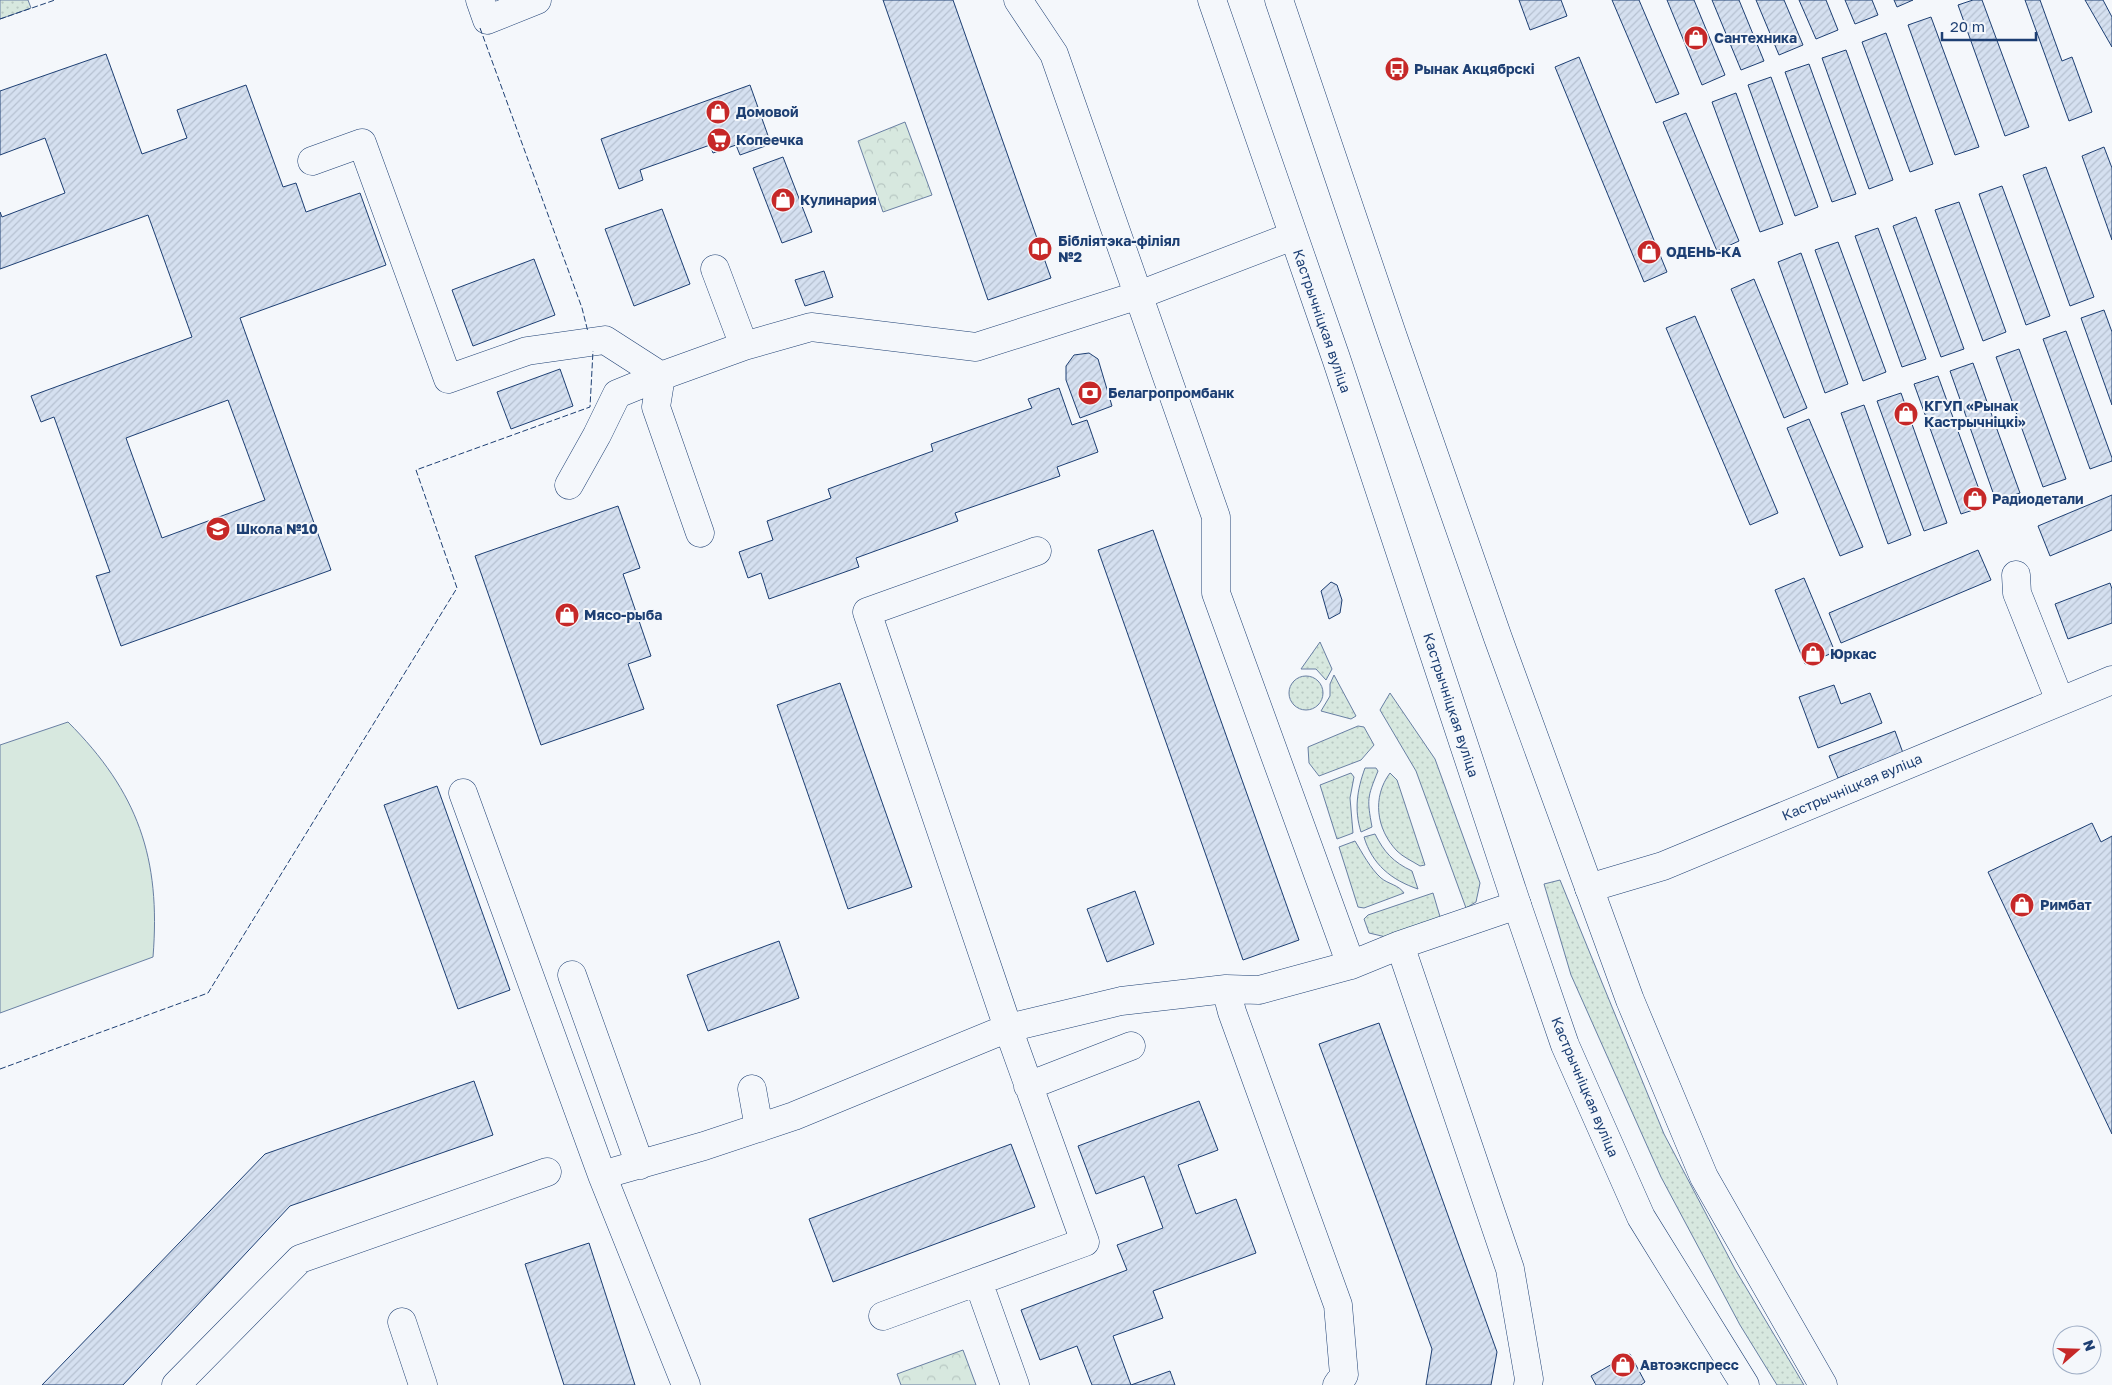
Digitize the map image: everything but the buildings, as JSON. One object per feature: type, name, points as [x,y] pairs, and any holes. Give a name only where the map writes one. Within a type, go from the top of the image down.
[{"type":"main road","points":[[480,0],[487,20],[537,0]]},
{"type":"main road","points":[[1018,0],[1054,54],[1216,517],[1216,593],[1351,965]]},
{"type":"main road","name":"Кастрычніцкая вуліца","points":[[1212,0],[1336,358],[1517,905],[1566,1045],[1641,1217],[1745,1385]]},
{"type":"main road","points":[[1280,0],[1393,337],[1498,638],[1630,1000],[1704,1177],[1822,1385]]},
{"type":"main road","points":[[312,161],[362,143],[448,379],[526,351],[605,340],[661,376]]},
{"type":"main road","points":[[569,485],[617,394],[744,346],[811,327],[976,347],[1139,295],[1293,236]]},
{"type":"main road","points":[[715,269],[744,346]]},
{"type":"main road","points":[[661,376],[656,407],[700,533]]},
{"type":"main road","points":[[883,1316],[1085,1242],[1028,1086],[867,612],[1037,551]]},
{"type":"main road","points":[[2016,576],[2017,593],[2060,701]]},
{"type":"main road","name":"Кастрычніцкая вуліца","points":[[1589,888],[1663,866],[2112,680]]},
{"type":"main road","points":[[463,793],[602,1175],[686,1385]]},
{"type":"main road","points":[[602,1175],[640,1165],[794,1116],[1008,1028],[1121,1001],[1226,990],[1259,990],[1351,965],[1517,905]]},
{"type":"main road","points":[[1400,946],[1510,1269],[1530,1379],[1528,1385]]},
{"type":"main road","points":[[572,975],[640,1165]]},
{"type":"main road","points":[[1226,990],[1232,1012],[1338,1305],[1344,1375],[1337,1385]]},
{"type":"main road","points":[[1028,1086],[1131,1046]]},
{"type":"main road","points":[[752,1089],[759,1128]]},
{"type":"main road","points":[[176,1385],[300,1259],[547,1172]]},
{"type":"main road","points":[[978,1281],[1015,1385]]},
{"type":"main road","points":[[402,1322],[423,1385]]},
{"type":"green space","points":[[0,0],[28,0],[31,8],[0,19]]},
{"type":"green space","points":[[905,122],[932,195],[883,212],[858,141]]},
{"type":"green space","points":[[1320,642],[1332,669],[1326,680],[1316,669],[1301,669]]},
{"type":"green space","points":[[1334,675],[1356,716],[1351,719],[1321,711],[1330,696],[1330,684]]},
{"type":"green space","points":[[1306,676],[1318,681],[1323,693],[1318,705],[1306,710],[1294,705],[1289,693],[1294,681]]},
{"type":"green space","points":[[1390,693],[1435,759],[1480,883],[1476,902],[1466,908],[1416,771],[1380,710]]},
{"type":"green space","points":[[68,722],[92,748],[112,774],[128,801],[140,829],[148,858],[153,888],[155,921],[153,957],[0,1013],[0,745]]},
{"type":"green space","points":[[1358,726],[1364,727],[1374,745],[1361,760],[1319,776],[1309,763],[1308,747]]},
{"type":"green space","points":[[1365,768],[1376,768],[1378,771],[1369,799],[1372,827],[1361,832],[1357,800]]},
{"type":"green space","points":[[1351,773],[1354,777],[1350,798],[1353,833],[1337,839],[1320,785]]},
{"type":"green space","points":[[1390,773],[1397,780],[1425,865],[1420,866],[1399,853],[1390,842],[1381,823],[1379,802],[1384,782]]},
{"type":"green space","points":[[1375,834],[1390,856],[1399,864],[1412,871],[1418,889],[1391,876],[1377,863],[1364,837]]},
{"type":"green space","points":[[1355,841],[1377,874],[1404,893],[1364,908],[1358,907],[1339,847]]},
{"type":"green space","points":[[1560,880],[1664,1134],[1735,1269],[1804,1385],[1777,1385],[1740,1325],[1661,1177],[1571,975],[1544,884]]},
{"type":"green space","points":[[1433,893],[1441,920],[1386,937],[1369,933],[1364,919],[1368,915]]},
{"type":"green space","points":[[963,1350],[976,1385],[901,1385],[897,1374]]},
{"type":"fence","points":[[0,19],[55,0]]},
{"type":"fence","points":[[480,28],[582,308],[588,332]]},
{"type":"fence","points":[[0,1069],[208,993],[457,588],[416,470],[590,407],[593,351]]},
{"type":"place","name":"Сантехника","points":[[1696,38]]},
{"type":"place","name":"Рынак Акцябрскі","points":[[1397,69]]},
{"type":"place","name":"Домовой","points":[[718,112]]},
{"type":"place","name":"Копеечка","points":[[719,140]]},
{"type":"place","name":"Кулинария","points":[[783,200]]},
{"type":"place","name":"Бібліятэка-філіял №2","points":[[1040,249]]},
{"type":"place","name":"ОДЕНЬ-КА","points":[[1649,252]]},
{"type":"place","name":"Белагропромбанк","points":[[1090,393]]},
{"type":"place","name":"КГУП «Рынак Кастрычніцкі»","points":[[1906,414]]},
{"type":"place","name":"Радиодетали","points":[[1975,499]]},
{"type":"place","name":"Школа №10","points":[[218,529]]},
{"type":"place","name":"Мясо-рыба","points":[[567,615]]},
{"type":"place","name":"Юркас","points":[[1813,654]]},
{"type":"place","name":"Римбат","points":[[2022,905]]},
{"type":"place","name":"Автоэкспресс","points":[[1623,1365]]}]
